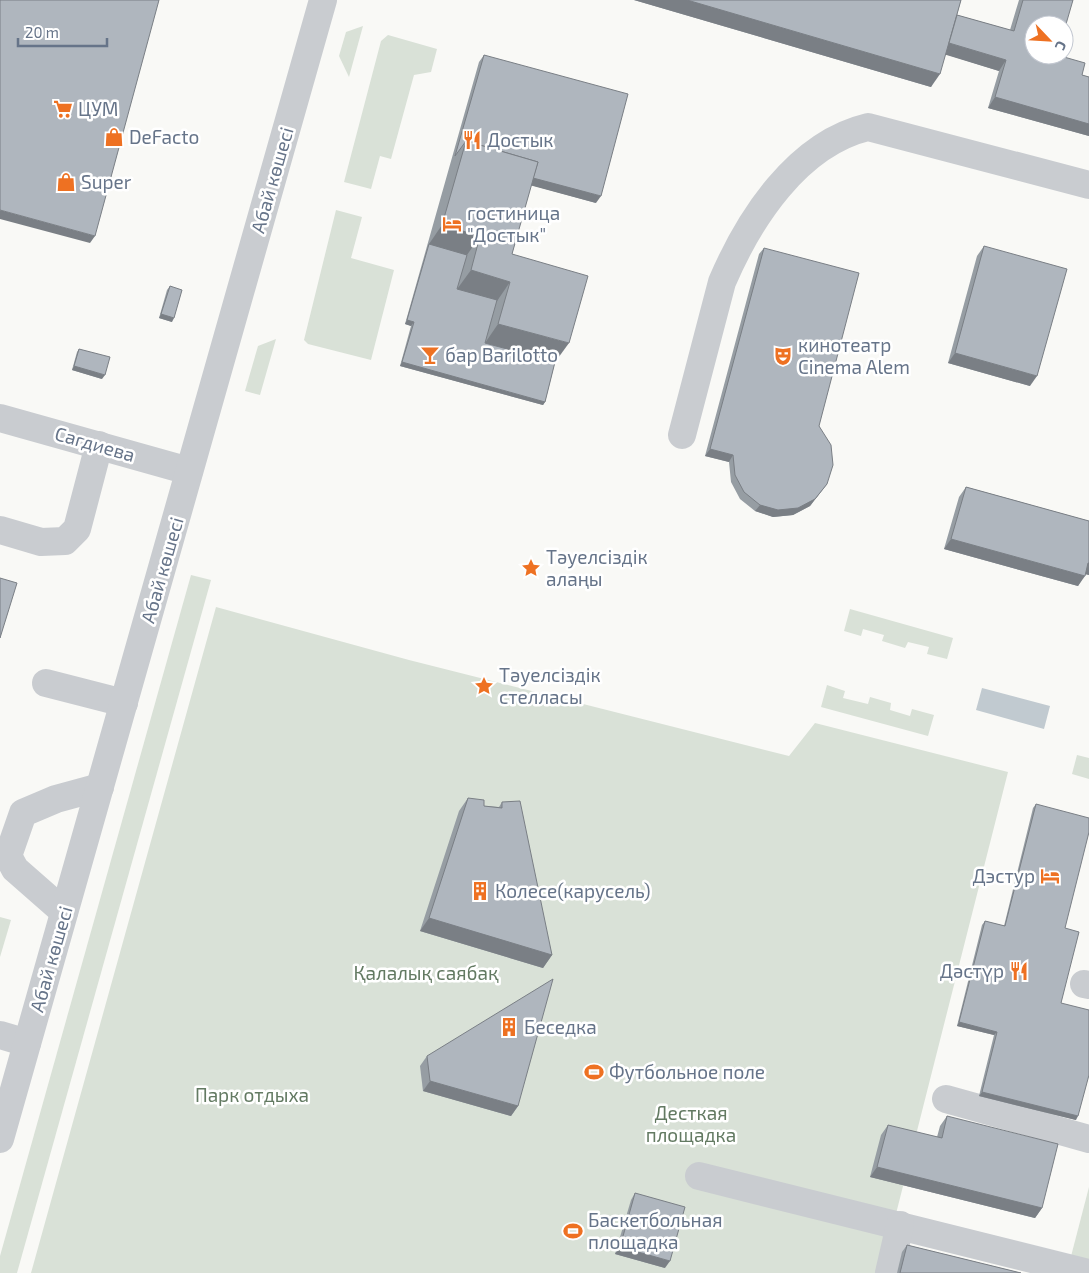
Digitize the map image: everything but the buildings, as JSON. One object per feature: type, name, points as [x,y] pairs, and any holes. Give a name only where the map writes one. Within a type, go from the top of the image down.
[{"type":"street","name":"Абай көшесі","points":[[0,1139],[323,0]]},
{"type":"street","points":[[682,435],[722,282],[745,236],[767,203],[804,162],[835,139],[868,127],[1089,185]]},
{"type":"street","name":"Сагдиева","points":[[0,418],[189,472]]},
{"type":"street","points":[[0,530],[41,542],[64,541],[77,530],[99,446]]},
{"type":"street","points":[[46,683],[124,703]]},
{"type":"street","points":[[64,912],[14,869],[9,862],[18,822],[27,810],[100,787]]},
{"type":"street","points":[[0,1034],[27,1043]]},
{"type":"street","points":[[946,1099],[1089,1139]]},
{"type":"street","points":[[699,1176],[1088,1273]]},
{"type":"street","points":[[889,1273],[900,1225]]},
{"type":"green space","points":[[363,26],[349,77],[339,56],[346,32]]},
{"type":"green space","points":[[388,35],[437,49],[431,72],[414,75],[391,159],[380,156],[371,189],[344,182],[381,41]]},
{"type":"green space","points":[[336,210],[362,217],[351,258],[394,270],[371,360],[308,344],[304,340]]},
{"type":"green space","points":[[276,339],[260,395],[245,391],[258,346]]},
{"type":"green space","points":[[191,575],[211,580],[17,1273],[0,1273],[0,1256]]},
{"type":"green space","name":"Қалалық саябақ","points":[[216,607],[409,660],[789,756],[815,723],[1008,772],[881,1273],[31,1273]]},
{"type":"green space","points":[[850,609],[953,638],[947,659],[927,654],[929,647],[908,642],[905,648],[882,641],[884,635],[863,629],[861,636],[844,631]]},
{"type":"green space","points":[[827,685],[845,691],[843,698],[868,704],[870,697],[891,703],[890,710],[910,716],[912,709],[934,715],[928,736],[821,707]]},
{"type":"green space","points":[[1077,755],[1089,758],[1089,779],[1072,774]]},
{"type":"green space","points":[[0,917],[11,920],[0,957]]},
{"type":"green space","points":[[1089,1187],[1089,1270],[1069,1264]]},
{"type":"shaded area","points":[[982,688],[1050,706],[1044,729],[976,710]]},
{"type":"place","name":"ЦУМ","points":[[63,109]]},
{"type":"place","name":"DeFacto","points":[[114,137]]},
{"type":"place","name":"Достык","points":[[472,140]]},
{"type":"place","name":"Super","points":[[66,182]]},
{"type":"place","name":"гостиница \"Достык\"","points":[[452,224]]},
{"type":"place","name":"бар Barilotto","points":[[430,355]]},
{"type":"place","name":"кинотеатр Cinema Alem","points":[[783,356]]},
{"type":"place","name":"Тәуелсіздік алаңы","points":[[531,568]]},
{"type":"place","name":"Тәуелсіздік стелласы","points":[[484,686]]},
{"type":"place","name":"Дэстур","points":[[1050,876]]},
{"type":"place","name":"Колесе(карусель)","points":[[480,891]]},
{"type":"place","name":"Дәстүр","points":[[1019,971]]},
{"type":"place","name":"Беседка","points":[[509,1027]]},
{"type":"place","name":"Футбольное поле","points":[[594,1072]]},
{"type":"place","name":"Баскетбольная площадка","points":[[573,1231]]},
{"type":"park label","name":"Парк отдыха","points":[[252,1095]]},
{"type":"park label","name":"Десткая площадка","points":[[691,1124]]}]
